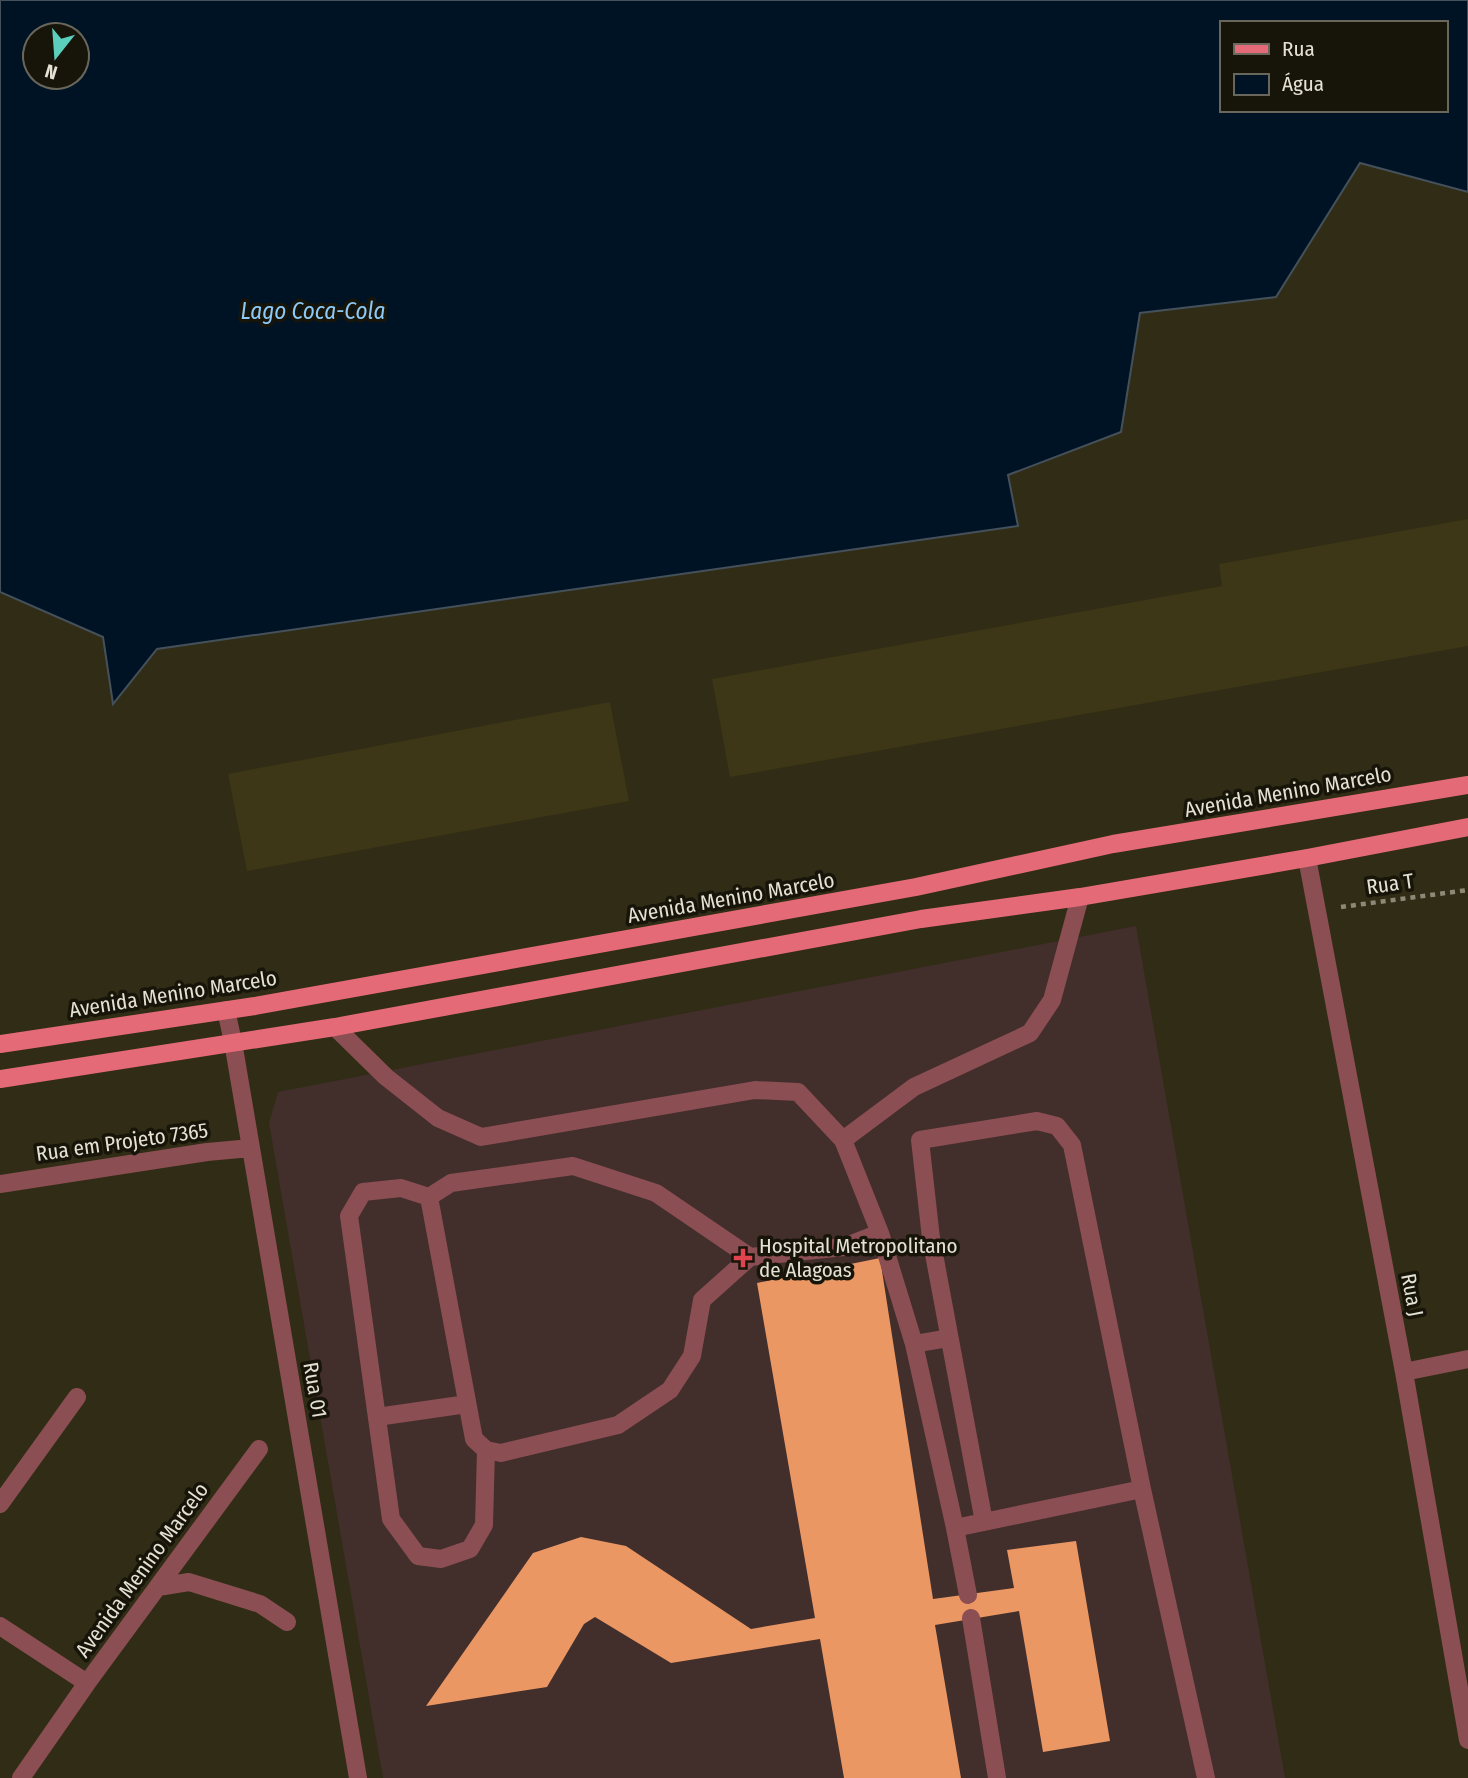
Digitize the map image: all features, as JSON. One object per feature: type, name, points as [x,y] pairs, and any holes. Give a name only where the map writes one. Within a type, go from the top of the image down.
[{"type":"main road","name":"Avenida Menino Marcelo","points":[[0,1044],[226,1010],[916,887],[1113,844],[1468,785]]},
{"type":"main road","points":[[0,1079],[335,1027],[921,919],[1080,897],[1468,827]]},
{"type":"street","name":"Rua J","points":[[1307,858],[1464,1700],[1468,1740]]},
{"type":"street","points":[[843,1140],[914,1087],[1030,1033],[1052,1000],[1080,897]]},
{"type":"street","name":"Rua 01","points":[[226,1010],[358,1778]]},
{"type":"street","points":[[335,1027],[386,1077],[438,1118],[481,1137],[755,1090],[798,1092],[843,1140],[880,1233],[914,1344],[968,1595]]},
{"type":"street","points":[[984,1522],[931,1238],[920,1140],[1037,1121],[1057,1126],[1072,1145],[1142,1489],[1206,1778]]},
{"type":"street","name":"Rua em Projeto 7365","points":[[0,1184],[207,1152],[251,1148]]},
{"type":"street","points":[[429,1197],[451,1183],[573,1166],[656,1193],[750,1257]]},
{"type":"street","points":[[429,1197],[401,1188],[363,1192],[349,1216],[391,1519],[418,1556],[441,1559],[470,1549],[484,1525],[486,1450]]},
{"type":"street","points":[[429,1197],[474,1438],[486,1450],[502,1453],[618,1425],[670,1390],[692,1356],[702,1300],[750,1257],[844,1247],[880,1233]]},
{"type":"street","points":[[914,1344],[949,1338]]},
{"type":"street","points":[[1404,1372],[1468,1359]]},
{"type":"street","points":[[0,1504],[77,1396]]},
{"type":"street","points":[[377,1417],[467,1404]]},
{"type":"street","name":"Avenida Menino Marcelo","points":[[21,1778],[258,1449]]},
{"type":"street","points":[[955,1528],[1142,1489]]},
{"type":"street","points":[[158,1587],[189,1582],[260,1604],[287,1622]]},
{"type":"street","points":[[971,1618],[997,1778]]},
{"type":"street","name":"Avenida Menino Marcelo","points":[[0,1626],[87,1683]]},
{"type":"path","name":"Rua T","points":[[1316,910],[1468,890]]},
{"type":"shaded area","points":[[1468,519],[1468,646],[730,777],[712,679],[1222,586],[1219,564]]},
{"type":"shaded area","points":[[610,702],[629,801],[247,871],[228,774]]},
{"type":"shaded area","name":"Hospital Metropolitano de Alagoas","points":[[1136,926],[1285,1778],[383,1778],[269,1123],[278,1092]]},
{"type":"water","name":"Lago Coca-Cola","points":[[0,0],[1468,0],[1468,192],[1360,163],[1276,297],[1140,313],[1121,432],[1008,475],[1018,526],[157,649],[113,704],[103,637],[0,592]]},
{"type":"building","name":"Hospital Metropolitano de Alagoas","points":[[880,1258],[933,1599],[1014,1588],[1007,1550],[1076,1541],[1110,1741],[1043,1752],[1019,1611],[935,1625],[961,1778],[844,1778],[820,1639],[671,1663],[595,1617],[584,1624],[547,1687],[426,1706],[533,1553],[581,1537],[626,1546],[751,1629],[815,1618],[757,1283]]},
{"type":"place","name":"Hospital Metropolitano de Alagoas","points":[[743,1258]]}]
